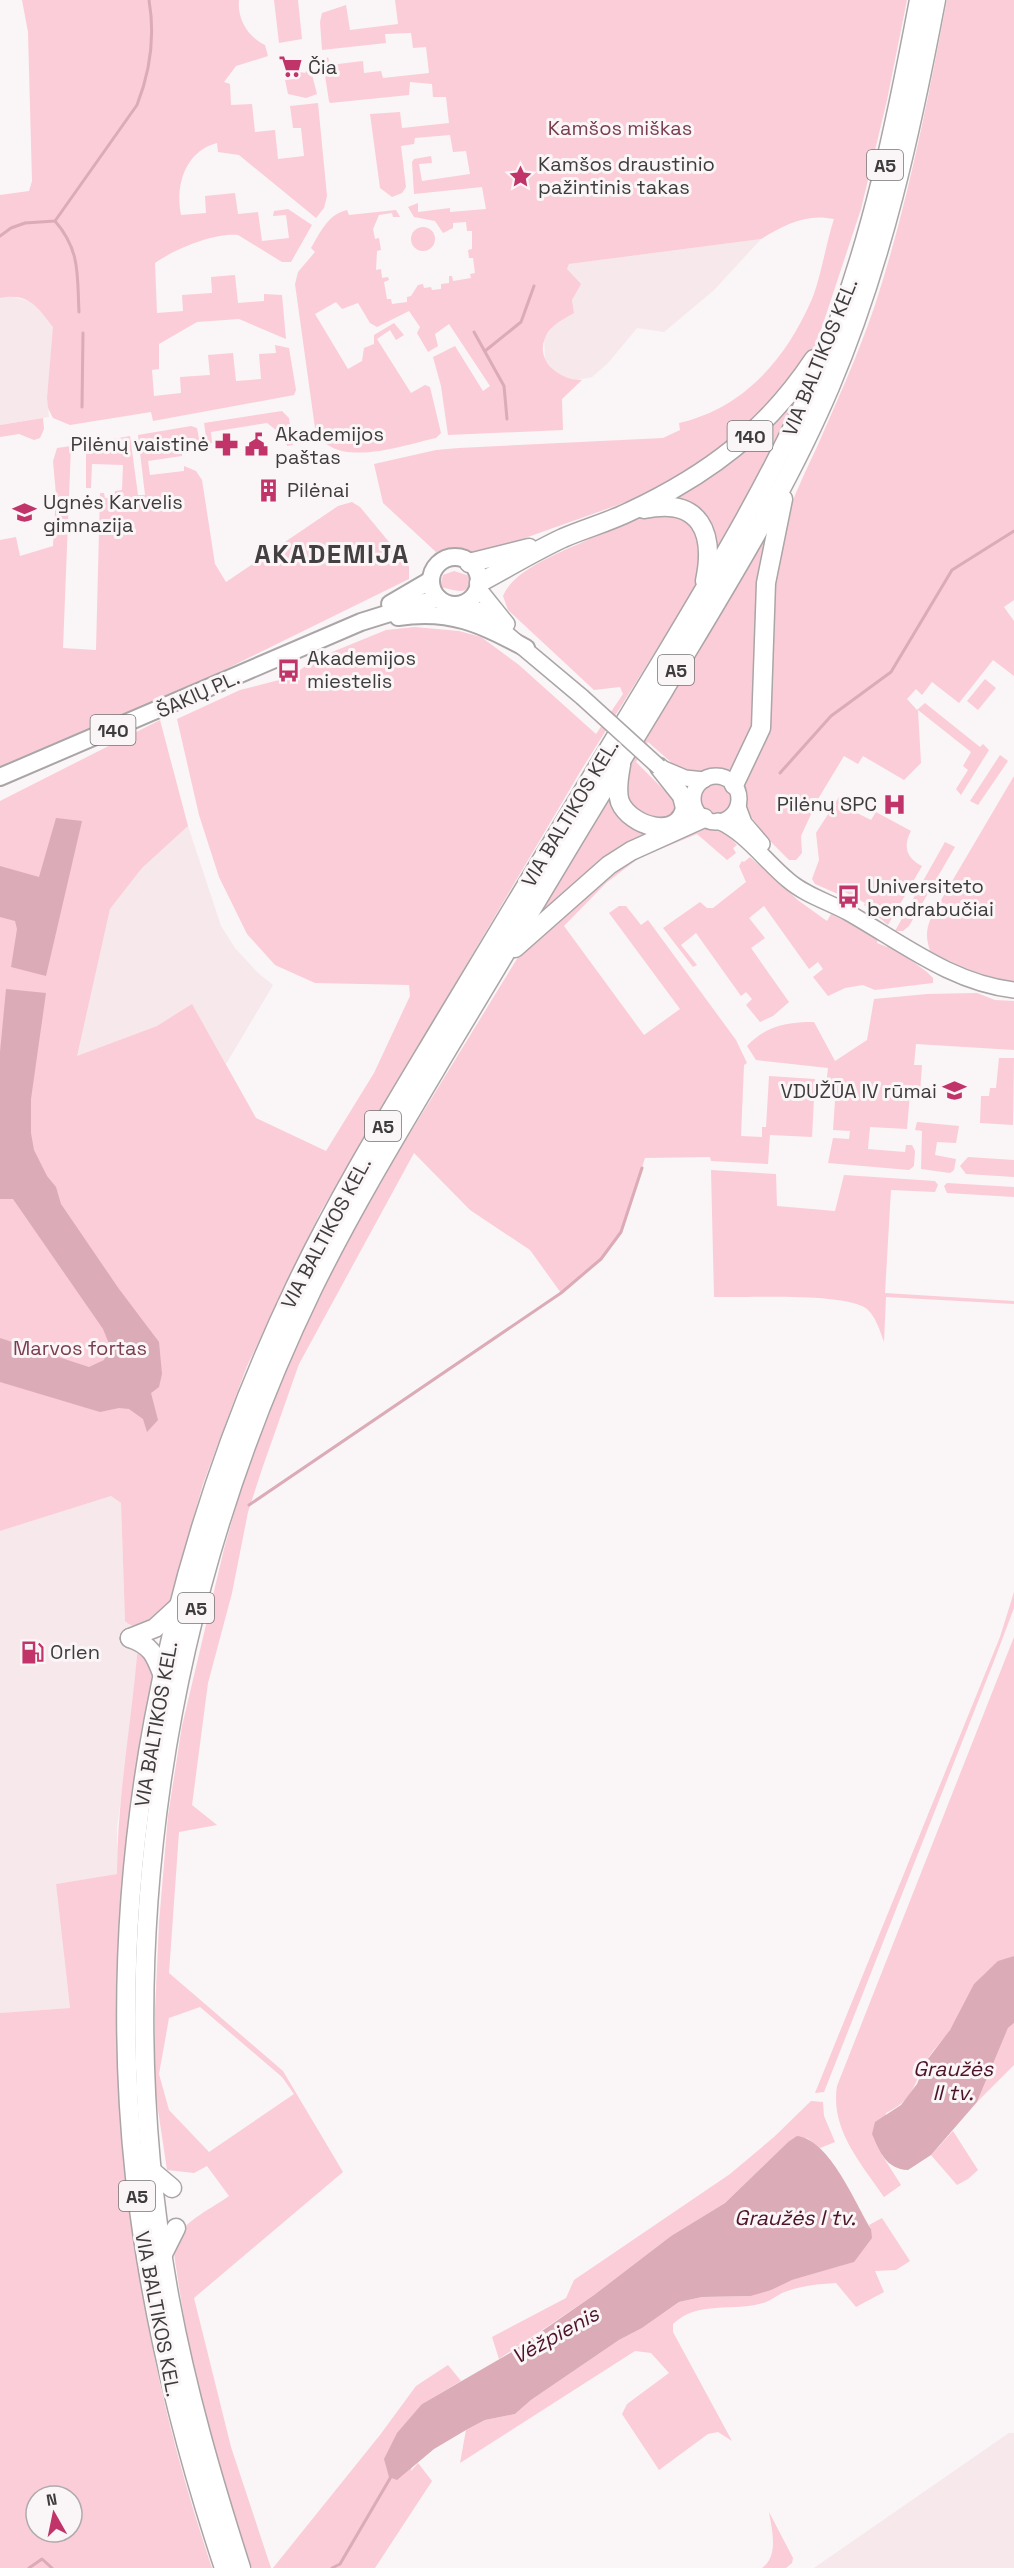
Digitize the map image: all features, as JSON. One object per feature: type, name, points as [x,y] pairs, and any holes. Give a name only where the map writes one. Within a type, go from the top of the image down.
[{"type":"highway","name":"VIA BALTIKOS KEL.","points":[[224,2568],[186,2448],[159,2333],[141,2223],[130,2114],[127,2009],[134,1865],[144,1780],[163,1676],[207,1506],[264,1356],[296,1285],[333,1214],[417,1067],[703,592],[772,471],[837,326],[879,190],[920,0]]},
{"type":"highway","name":"VIA BALTIKOS KEL.","points":[[242,2568],[210,2468],[189,2390],[163,2254],[153,2172],[145,2046],[146,1954],[153,1858],[164,1759],[177,1689],[216,1538],[250,1435],[314,1287],[385,1154],[754,540],[788,477],[828,392],[874,267],[904,158],[936,0]]},
{"type":"highway","name":"140","points":[[470,563],[563,538],[630,512],[716,464],[738,447],[785,402],[837,326]]},
{"type":"highway","points":[[734,785],[760,728],[766,583],[788,477]]},
{"type":"highway","points":[[630,512],[669,507],[686,512],[699,522],[707,535],[710,551],[703,592]]},
{"type":"highway","points":[[478,586],[563,538]]},
{"type":"highway","name":"140","points":[[622,760],[618,791],[620,801],[629,816],[639,823],[654,827],[668,826],[678,821],[685,808],[682,796],[659,768]]},
{"type":"highway","points":[[499,963],[609,865],[711,819]]},
{"type":"highway","points":[[163,1676],[152,1650],[146,1644],[130,1638],[154,1628],[180,1606]]},
{"type":"highway","points":[[153,2172],[172,2188]]},
{"type":"highway","points":[[163,2254],[176,2228]]},
{"type":"main road","name":"140","points":[[431,580],[434,569],[448,559],[459,558],[470,563]]},
{"type":"main road","points":[[462,604],[472,598],[478,586],[477,572],[470,563]]},
{"type":"main road","points":[[431,580],[438,598],[446,604],[462,604],[478,610],[526,648]]},
{"type":"main road","name":"ŠAKIŲ PL.","points":[[361,622],[431,580]]},
{"type":"main road","points":[[478,586],[526,648]]},
{"type":"main road","name":"ŠAKIŲ PL.","points":[[0,777],[361,622],[438,598]]},
{"type":"main road","name":"140","points":[[361,622],[416,614],[446,615],[487,628],[526,648],[659,768]]},
{"type":"main road","points":[[659,768],[685,778],[704,780]]},
{"type":"main road","points":[[659,768],[693,799]]},
{"type":"main road","points":[[846,912],[804,880],[757,839],[744,823],[738,807],[739,795],[734,785],[723,777],[710,777],[694,791],[695,806],[711,819],[731,826],[789,881],[962,978],[990,987],[1014,990]]},
{"type":"main road","points":[[711,819],[730,817],[738,807]]},
{"type":"shaded area","points":[[761,239],[714,290],[664,332],[637,328],[608,363],[592,377],[572,381],[556,374],[545,359],[544,339],[553,326],[574,313],[572,300],[575,292],[567,269],[569,264]]},
{"type":"shaded area","points":[[9,296],[34,302],[54,327],[47,398],[49,417],[0,425],[0,298]]},
{"type":"shaded area","points":[[188,826],[221,926],[235,948],[258,973],[273,985],[226,1064],[192,1005],[157,1026],[76,1057],[110,909],[142,868]]},
{"type":"shaded area","points":[[111,1496],[121,1503],[125,1621],[139,1627],[133,1712],[117,1827],[117,1874],[56,1884],[70,2008],[0,2013],[0,1531]]},
{"type":"shaded area","points":[[1009,2433],[1014,2433],[1014,2568],[814,2568]]},
{"type":"green space","points":[[22,0],[239,0],[240,14],[245,27],[253,37],[265,45],[268,56],[236,66],[224,82],[230,84],[231,105],[252,104],[255,132],[275,130],[278,159],[304,156],[301,128],[293,128],[290,106],[318,103],[327,196],[324,208],[316,218],[239,155],[218,152],[217,143],[197,154],[190,162],[181,182],[181,215],[206,213],[205,196],[235,193],[238,214],[258,212],[262,241],[289,238],[286,215],[273,216],[274,211],[288,209],[312,225],[291,262],[282,262],[238,235],[228,235],[195,243],[155,263],[157,313],[183,311],[182,295],[212,293],[211,277],[235,275],[238,303],[264,301],[264,294],[282,295],[286,339],[239,319],[197,322],[159,344],[159,369],[152,370],[154,396],[181,393],[180,377],[210,375],[208,355],[233,353],[236,381],[261,379],[259,354],[276,353],[275,345],[289,348],[296,390],[294,395],[153,421],[151,412],[70,425],[53,418],[48,408],[47,398],[53,327],[37,307],[25,299],[0,298],[0,195],[29,191],[32,181],[28,32]]},
{"type":"green space","points":[[274,0],[298,0],[302,39],[279,43]]},
{"type":"green space","name":"Kamšos miškas","points":[[395,0],[907,0],[887,100],[861,209],[816,345],[800,372],[738,440],[646,495],[480,554],[452,550],[436,552],[383,503],[374,464],[436,450],[663,438],[680,430],[679,423],[724,406],[743,393],[776,361],[812,299],[834,219],[805,219],[778,229],[761,239],[569,264],[567,269],[581,284],[572,300],[574,313],[550,330],[543,347],[547,362],[552,368],[566,377],[582,380],[562,399],[563,430],[448,435],[441,386],[433,357],[455,346],[483,391],[490,386],[449,324],[435,334],[438,346],[428,352],[417,333],[420,327],[409,311],[377,327],[370,323],[358,303],[342,309],[336,302],[315,314],[348,369],[362,361],[364,348],[374,344],[374,335],[394,323],[404,335],[396,340],[390,330],[377,339],[411,393],[425,385],[430,387],[441,433],[436,438],[387,450],[352,452],[336,449],[323,441],[315,428],[295,284],[298,272],[315,252],[311,248],[321,230],[340,212],[347,210],[349,215],[396,210],[400,217],[393,217],[392,213],[379,215],[373,229],[375,239],[379,238],[381,250],[377,251],[376,270],[381,269],[382,278],[388,277],[389,280],[384,282],[387,299],[391,299],[392,304],[407,302],[407,297],[411,296],[418,285],[423,284],[424,288],[431,287],[432,290],[441,289],[441,284],[449,283],[449,276],[452,276],[453,281],[471,278],[470,274],[475,273],[473,258],[469,258],[468,250],[472,249],[472,231],[467,231],[466,222],[453,223],[453,228],[443,233],[435,221],[414,217],[408,207],[418,203],[418,212],[450,208],[450,212],[486,209],[482,187],[414,194],[412,162],[414,159],[431,156],[432,163],[419,164],[422,181],[470,174],[466,151],[453,152],[450,135],[415,138],[414,144],[401,146],[406,187],[402,193],[392,197],[380,188],[370,114],[400,112],[402,128],[449,123],[446,97],[433,97],[432,84],[410,82],[409,95],[330,103],[329,101],[323,63],[328,57],[330,65],[363,61],[364,73],[381,71],[383,78],[429,73],[426,47],[413,48],[411,33],[385,34],[386,43],[322,50],[320,22],[322,13],[346,5],[350,30],[398,24]]},
{"type":"green space","points":[[947,0],[1014,0],[1014,600],[1004,607],[1014,621],[1014,676],[993,660],[959,703],[932,682],[922,695],[916,689],[907,699],[917,710],[925,703],[980,747],[983,744],[989,750],[961,795],[956,789],[968,770],[963,766],[971,752],[918,710],[921,763],[904,780],[863,756],[858,764],[844,756],[818,799],[801,836],[802,853],[796,860],[789,860],[769,840],[745,809],[742,778],[764,740],[770,720],[771,627],[778,558],[785,523],[793,501],[854,361],[886,270],[915,156]]},
{"type":"green space","points":[[310,67],[317,94],[306,98],[288,94],[285,80],[295,79],[294,71],[305,73]]},
{"type":"green space","points":[[423,227],[428,228],[434,234],[434,244],[428,250],[423,251],[418,250],[412,244],[411,239],[412,234],[418,228]]},
{"type":"green space","name":"Marvos fortas","points":[[803,389],[774,450],[716,554],[580,772],[321,1211],[247,1366],[203,1484],[168,1607],[148,1624],[131,1625],[125,1621],[121,1503],[111,1496],[0,1531],[0,801],[160,720],[188,826],[142,868],[110,909],[77,1056],[157,1026],[192,1004],[256,1118],[326,1151],[374,1073],[410,996],[409,985],[315,983],[275,965],[247,934],[219,877],[199,815],[177,719],[240,690],[279,680],[300,670],[315,659],[386,630],[415,627],[459,631],[481,637],[519,665],[596,734],[623,694],[620,687],[594,690],[508,610],[503,596],[508,587],[527,570],[643,508]]},
{"type":"green space","points":[[282,411],[289,418],[293,445],[287,446],[285,437],[267,423],[211,432],[212,443],[207,444],[204,423]]},
{"type":"green space","points":[[43,418],[44,429],[40,438],[34,440],[19,434],[0,437],[0,425]]},
{"type":"green space","points":[[191,426],[197,428],[200,444],[182,447],[182,456],[148,461],[150,475],[184,471],[184,466],[196,471],[202,480],[215,564],[226,582],[338,506],[352,502],[360,507],[409,566],[409,579],[157,703],[0,767],[0,540],[16,537],[20,556],[53,546],[56,495],[53,461],[57,448],[71,446],[63,648],[96,650],[100,493],[104,493],[105,498],[114,498],[115,491],[122,490],[123,465],[92,464],[91,488],[86,488],[86,444],[130,436],[138,495],[145,495],[138,435]]},
{"type":"green space","points":[[769,531],[755,727],[734,765],[728,771],[690,775],[680,770],[648,742],[636,762],[675,801],[679,815],[656,822],[626,803],[625,777],[632,759]]},
{"type":"green space","points":[[454,571],[470,576],[468,588],[461,591],[440,587],[443,575]]},
{"type":"green space","points":[[985,679],[996,688],[978,710],[967,701]]},
{"type":"green space","points":[[1000,755],[1008,761],[978,805],[970,801]]},
{"type":"green space","points":[[1014,776],[1014,982],[970,970],[930,951],[927,936],[934,912]]},
{"type":"green space","points":[[717,783],[728,788],[733,799],[728,810],[717,815],[706,810],[701,799],[706,788]]},
{"type":"green space","points":[[613,792],[662,833],[538,918]]},
{"type":"green space","points":[[839,797],[857,808],[855,812],[871,820],[876,812],[911,831],[907,842],[909,855],[922,866],[888,925],[864,905],[865,903],[841,890],[838,894],[815,884],[812,879],[819,860],[816,833]]},
{"type":"green space","points":[[703,828],[725,832],[737,845],[733,848],[736,853],[727,860],[697,834],[639,858],[606,883],[564,926],[644,1035],[680,1009],[609,913],[619,906],[626,906],[641,925],[648,920],[736,1040],[747,1063],[744,1065],[741,1136],[762,1137],[762,1127],[766,1127],[769,1076],[815,1079],[812,1137],[770,1135],[768,1164],[711,1161],[710,1157],[645,1158],[621,1232],[601,1259],[561,1293],[530,1250],[470,1210],[414,1153],[299,1364],[248,1512],[232,1593],[208,1683],[192,1805],[217,1825],[179,1832],[169,1973],[283,2071],[343,2172],[194,2298],[231,2447],[271,2568],[252,2568],[228,2497],[208,2426],[191,2353],[174,2253],[176,2239],[180,2232],[200,2215],[229,2196],[207,2166],[194,2173],[167,2170],[155,2090],[155,2011],[159,1923],[168,1816],[182,1726],[224,1549],[245,1475],[278,1385],[329,1274],[398,1153],[523,949],[630,857]],"holes":[[[200,2007],[282,2077],[294,2094],[209,2152],[169,2110],[159,2074],[169,2018]]]},
{"type":"green space","points":[[945,842],[955,847],[909,926],[903,931],[895,931]]},
{"type":"green space","points":[[750,857],[799,901],[827,921],[831,914],[878,937],[877,943],[887,947],[889,944],[927,972],[933,978],[933,983],[875,990],[863,985],[845,988],[828,996],[813,977],[823,969],[818,962],[809,969],[764,906],[749,918],[765,938],[751,948],[789,1002],[773,1016],[760,1022],[746,1005],[752,999],[746,992],[741,996],[696,933],[681,945],[697,965],[693,967],[663,928],[700,902],[707,908],[713,908],[746,882],[739,866],[742,861]]},
{"type":"green space","points":[[977,993],[995,1000],[1014,1001],[1014,1050],[916,1044],[914,1065],[922,1065],[920,1093],[910,1093],[907,1129],[870,1127],[868,1149],[905,1152],[906,1145],[912,1145],[915,1151],[914,1166],[909,1170],[828,1163],[833,1138],[849,1139],[850,1131],[833,1130],[836,1086],[826,1085],[828,1068],[756,1060],[747,1046],[754,1039],[777,1026],[814,1022],[835,1061],[867,1040],[874,999],[927,994]]},
{"type":"green space","points":[[999,1058],[1014,1058],[1013,1125],[980,1123],[981,1096],[989,1096],[990,1088],[996,1088]]},
{"type":"green space","points":[[917,1122],[959,1126],[956,1143],[937,1142],[935,1155],[956,1159],[954,1170],[950,1173],[921,1169],[922,1131],[915,1130]]},
{"type":"green space","points":[[968,1157],[1014,1160],[1014,1177],[966,1174],[960,1166]]},
{"type":"green space","points":[[711,1170],[776,1174],[777,1206],[835,1211],[844,1175],[935,1181],[938,1185],[935,1192],[891,1190],[885,1293],[1014,1301],[1014,1304],[886,1297],[884,1342],[870,1312],[856,1304],[818,1298],[714,1297]]},
{"type":"green space","points":[[947,1183],[1014,1187],[1014,1197],[947,1193],[944,1186]]},
{"type":"green space","points":[[1014,1592],[1014,1608],[994,1661],[824,2092],[815,2093],[1000,1637]]},
{"type":"green space","points":[[1014,1637],[1014,1956],[1000,1962],[981,1978],[950,2030],[929,2056],[908,2096],[886,2113],[882,2155],[901,2185],[884,2197],[857,2158],[843,2131],[836,2102],[837,2086]]},
{"type":"green space","points":[[138,1645],[146,1648],[152,1673],[135,1772],[125,1879],[120,2053],[129,2203],[153,2351],[189,2496],[212,2568],[0,2568],[0,2013],[70,2008],[56,1884],[117,1874],[122,1788]]},
{"type":"green space","points":[[1014,2023],[1014,2065],[977,2102],[1008,2028]]},
{"type":"green space","points":[[811,2101],[823,2102],[824,2116],[835,2142],[820,2148],[807,2138],[788,2142],[725,2203],[671,2236],[594,2295],[499,2359],[492,2337],[566,2298],[574,2280],[730,2174],[774,2137]]},
{"type":"green space","points":[[953,2131],[978,2170],[957,2185],[931,2155]]},
{"type":"green space","points":[[882,2218],[910,2261],[896,2270],[875,2271],[884,2292],[856,2307],[836,2283],[822,2284],[788,2291],[754,2305],[705,2309],[683,2316],[673,2324],[673,2332],[732,2441],[718,2432],[708,2434],[659,2470],[622,2414],[627,2404],[669,2373],[651,2353],[635,2351],[460,2463],[466,2430],[485,2420],[515,2414],[531,2400],[679,2302],[702,2297],[751,2296],[792,2280],[853,2262],[871,2229],[869,2225]]},
{"type":"green space","points":[[448,2365],[461,2381],[422,2404],[411,2471],[418,2463],[432,2481],[375,2568],[273,2568],[380,2435],[416,2386]]},
{"type":"green space","points":[[769,2512],[793,2558],[792,2563],[786,2568],[762,2568],[771,2557],[773,2542]]},
{"type":"water","points":[[56,818],[82,821],[46,976],[11,967],[17,929],[15,921],[0,917],[0,866],[39,877]]},
{"type":"water","points":[[6,989],[46,993],[31,1099],[31,1133],[34,1150],[47,1176],[56,1187],[61,1204],[119,1289],[159,1342],[162,1374],[159,1387],[151,1393],[158,1420],[147,1432],[143,1419],[129,1409],[119,1408],[100,1412],[0,1382],[0,1338],[89,1367],[104,1360],[110,1346],[103,1329],[13,1199],[0,1199],[0,1052]]},
{"type":"water","name":"Graužės II tv.","points":[[1014,1956],[1014,2023],[1008,2028],[977,2102],[931,2155],[908,2170],[894,2166],[885,2158],[872,2134],[875,2122],[901,2105],[917,2084],[927,2060],[950,2030],[974,1984],[998,1961]]},
{"type":"water","name":"Graužės I tv.","points":[[797,2136],[809,2140],[831,2160],[871,2229],[872,2238],[854,2262],[792,2280],[751,2296],[702,2297],[679,2302],[531,2400],[515,2414],[485,2420],[434,2449],[397,2480],[389,2477],[384,2459],[397,2433],[422,2404],[510,2353],[594,2295],[671,2236],[725,2203]]},
{"type":"waterway","points":[[0,236],[11,228],[25,223],[55,221],[137,105],[150,53],[149,0]]},
{"type":"waterway","points":[[55,221],[69,243],[76,264],[79,312]]},
{"type":"waterway","points":[[485,351],[521,322],[534,286]]},
{"type":"waterway","points":[[474,332],[504,386],[507,419]]},
{"type":"waterway","points":[[82,407],[83,333]]},
{"type":"waterway","points":[[780,773],[831,716],[891,672],[952,570],[1014,531]]},
{"type":"waterway","points":[[249,1505],[561,1293],[601,1259],[621,1232],[642,1168]]},
{"type":"waterway","name":"Vėžpienis","points":[[332,2568],[340,2564],[392,2475]]},
{"type":"waterway","name":"Vėžpienis","points":[[29,2568],[42,2559],[52,2568]]},
{"type":"place","name":"Čia","points":[[290,67]]},
{"type":"place","name":"Kamšos draustinio pažintinis takas","points":[[520,176]]},
{"type":"place","name":"Pilėnų vaistinė","points":[[227,444]]},
{"type":"place","name":"Akademijos paštas","points":[[257,445]]},
{"type":"place","name":"Pilėnai","points":[[269,490]]},
{"type":"place","name":"Ugnės Karvelis gimnazija","points":[[25,513]]},
{"type":"place","name":"Akademijos miestelis","points":[[289,670]]},
{"type":"place","name":"Pilėnų SPC","points":[[895,804]]},
{"type":"place","name":"Universiteto bendrabučiai","points":[[849,897]]},
{"type":"place","name":"VDUŽŪA IV rūmai","points":[[955,1091]]},
{"type":"place","name":"Orlen","points":[[32,1652]]},
{"type":"district","name":"AKADEMIJA","points":[[332,554]]}]
